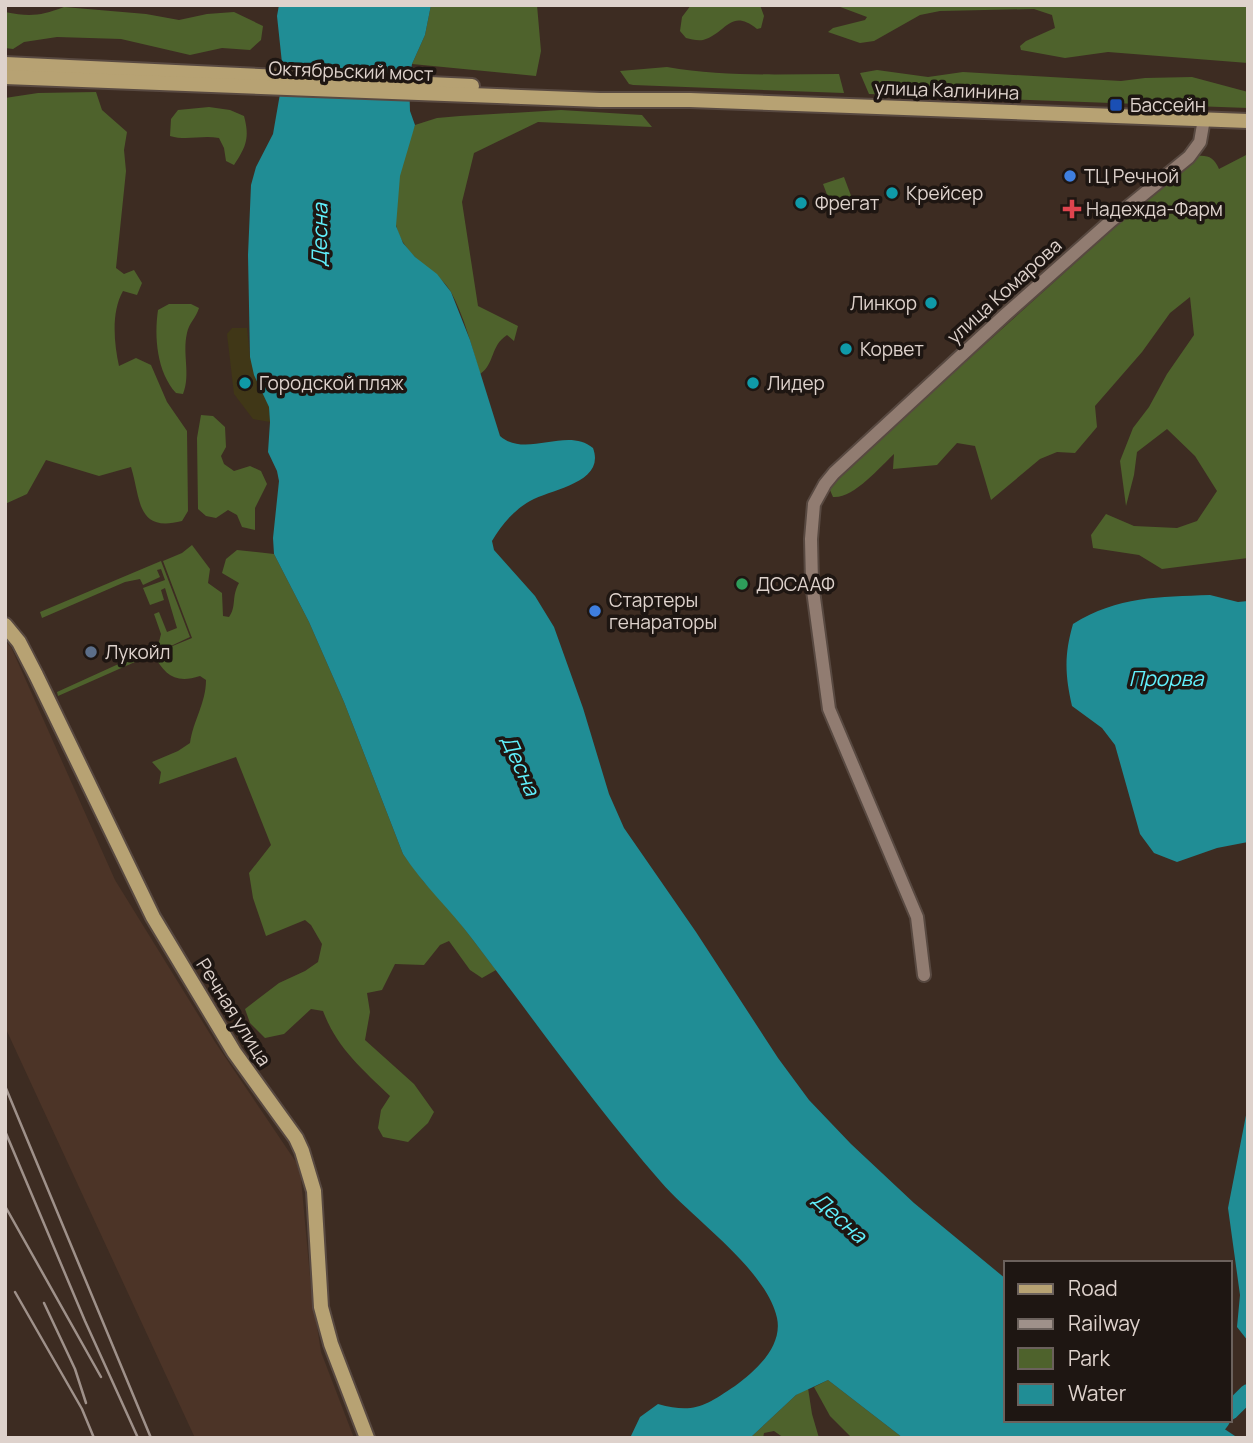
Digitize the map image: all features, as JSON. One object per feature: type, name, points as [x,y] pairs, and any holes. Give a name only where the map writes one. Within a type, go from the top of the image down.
[{"type":"main road","points":[[5,64],[101,75]]},
{"type":"main road","points":[[5,77],[101,75]]},
{"type":"main road","name":"Октябрьский мост","points":[[101,75],[600,96]]},
{"type":"main road","name":"улица Калинина","points":[[600,96],[1204,119]]},
{"type":"main road","points":[[1204,119],[1248,121]]},
{"type":"main road","name":"Речная улица","points":[[5,625],[19,642],[36,675],[153,917],[234,1052],[296,1138],[313,1181],[321,1307],[331,1344],[367,1438]]},
{"type":"street","name":"улица Комарова","points":[[924,975],[917,916],[829,709],[812,583],[811,539],[814,504],[834,473],[927,386],[1112,220],[1189,157],[1200,142],[1204,119]]},
{"type":"shaded area","points":[[5,641],[11,647],[115,880],[215,1042],[300,1168],[311,1287],[321,1352],[354,1438],[195,1438],[5,1027]]},
{"type":"green space","points":[[431,5],[537,5],[541,51],[536,76],[412,64],[425,35]]},
{"type":"green space","points":[[691,5],[760,5],[764,16],[761,28],[734,21],[711,37],[694,40],[686,38],[680,31],[682,17]]},
{"type":"green space","points":[[835,5],[1248,5],[1248,63],[1108,52],[1065,58],[1021,50],[1020,46],[1026,41],[1055,28],[1052,15],[1034,9],[940,11],[920,15],[874,41],[860,43],[828,32],[867,17]]},
{"type":"green space","points":[[64,7],[146,14],[179,20],[234,12],[263,26],[261,40],[250,50],[222,48],[190,55],[121,39],[57,37],[24,42],[13,49],[5,48],[5,12],[35,15]]},
{"type":"green space","points":[[667,67],[731,74],[839,74],[844,93],[633,85],[629,84],[620,71]]},
{"type":"green space","points":[[877,70],[928,77],[963,72],[1121,81],[1192,77],[1248,92],[1248,108],[869,94],[860,73]]},
{"type":"green space","points":[[96,92],[102,110],[127,132],[124,150],[126,171],[116,268],[124,274],[134,270],[142,283],[137,295],[123,291],[119,299],[115,338],[119,366],[136,358],[151,365],[167,402],[187,431],[188,511],[182,521],[167,523],[148,518],[139,501],[131,467],[99,476],[46,460],[27,494],[5,504],[5,98],[38,93]]},
{"type":"green space","points":[[209,107],[230,110],[244,116],[246,142],[234,165],[226,161],[219,138],[170,136],[171,119],[178,110]]},
{"type":"green space","points":[[561,110],[642,115],[652,127],[538,122],[474,153],[462,202],[478,306],[518,326],[514,341],[507,335],[502,339],[485,370],[480,374],[464,321],[451,292],[412,254],[397,229],[395,201],[399,174],[415,125],[437,118]]},
{"type":"green space","points":[[1248,154],[1248,558],[1162,569],[1139,555],[1093,548],[1091,535],[1106,514],[1134,526],[1177,528],[1197,521],[1217,491],[1195,456],[1167,429],[1137,452],[1126,506],[1120,461],[1133,428],[1194,335],[1190,297],[1170,313],[1142,352],[1095,406],[1097,427],[1075,453],[1057,452],[1040,459],[991,500],[975,446],[957,443],[937,465],[893,469],[894,454],[857,488],[833,497],[830,490],[833,481],[1197,156],[1211,158],[1219,169]]},
{"type":"green space","points":[[844,177],[853,201],[832,208],[823,184]]},
{"type":"green space","points":[[169,304],[191,304],[199,308],[187,333],[183,394],[176,393],[170,385],[158,354],[158,310]]},
{"type":"green space","points":[[201,415],[213,416],[225,427],[226,447],[221,456],[224,464],[234,471],[250,466],[261,471],[267,484],[255,508],[255,530],[242,527],[237,515],[228,510],[216,518],[206,516],[198,509],[197,438]]},
{"type":"green space","points":[[192,545],[210,569],[208,583],[222,593],[223,616],[229,617],[239,583],[222,573],[226,559],[237,550],[274,554],[309,622],[344,702],[403,854],[496,970],[482,978],[470,970],[449,941],[440,945],[424,965],[395,964],[382,990],[367,993],[370,1012],[365,1040],[414,1084],[434,1112],[428,1123],[408,1142],[383,1137],[378,1128],[381,1110],[390,1096],[343,1047],[323,1011],[311,1009],[284,1034],[265,1038],[250,1023],[245,1009],[279,983],[318,962],[322,944],[305,920],[266,936],[253,898],[249,873],[271,845],[236,757],[159,784],[161,772],[152,762],[190,743],[206,680],[200,676],[184,679],[172,676],[153,654],[58,696],[57,692],[158,646],[161,634],[154,614],[159,612],[167,632],[177,628],[165,588],[161,590],[164,600],[150,605],[143,588],[165,580],[161,569],[157,570],[160,577],[143,585],[140,579],[125,582],[42,618],[40,612],[161,561],[190,637],[158,652],[192,638],[163,561],[182,553]]},
{"type":"green space","points":[[828,1380],[903,1438],[851,1437],[830,1416],[814,1387]]},
{"type":"green space","points":[[808,1388],[819,1438],[784,1438],[774,1431],[764,1433],[763,1438],[750,1438],[796,1395]]},
{"type":"sand","name":"Городской пляж","points":[[232,328],[247,328],[250,357],[269,407],[270,422],[253,419],[234,394],[227,334]]},
{"type":"water","name":"Десна","points":[[279,5],[431,5],[425,35],[412,64],[409,80],[410,111],[415,125],[400,176],[396,226],[403,243],[415,257],[437,274],[451,292],[470,340],[500,436],[510,442],[522,444],[571,440],[583,442],[593,448],[595,460],[585,477],[530,501],[513,513],[492,541],[494,550],[535,596],[554,627],[583,708],[609,794],[624,828],[778,1058],[809,1100],[851,1144],[914,1203],[1004,1277],[1004,1422],[1214,1422],[1238,1438],[903,1438],[828,1380],[796,1395],[750,1438],[630,1438],[640,1417],[658,1404],[681,1408],[699,1406],[715,1399],[743,1380],[772,1348],[778,1328],[777,1318],[759,1281],[727,1246],[675,1197],[636,1153],[403,854],[344,702],[309,622],[274,554],[279,481],[268,452],[269,407],[254,375],[250,357],[248,255],[251,185],[256,167],[273,134],[281,88],[282,63],[277,16]]},
{"type":"water","name":"Прорва","points":[[1210,595],[1238,602],[1248,601],[1248,842],[1217,848],[1177,862],[1154,853],[1140,834],[1115,745],[1102,728],[1072,706],[1067,675],[1068,646],[1073,624],[1106,608],[1139,600]]},
{"type":"water","points":[[1248,1105],[1248,1341],[1237,1327],[1240,1295],[1228,1208]]},
{"type":"waterway","points":[[1232,1409],[1248,1393]]},
{"type":"waterway","points":[[1207,1438],[1219,1422]]},
{"type":"railway","points":[[5,1086],[151,1438]]},
{"type":"railway","points":[[5,1131],[85,1321],[138,1438]]},
{"type":"railway","points":[[5,1206],[101,1377]]},
{"type":"railway","points":[[15,1292],[82,1409],[94,1438]]},
{"type":"railway","points":[[44,1303],[75,1369],[86,1403]]},
{"type":"place","name":"Бассейн","points":[[1116,105]]},
{"type":"place","name":"ТЦ Речной","points":[[1070,176]]},
{"type":"place","name":"Крейсер","points":[[892,193]]},
{"type":"place","name":"Фрегат","points":[[801,203]]},
{"type":"place","name":"Надежда-Фарм","points":[[1072,209]]},
{"type":"place","name":"Линкор","points":[[931,303]]},
{"type":"place","name":"Корвет","points":[[846,349]]},
{"type":"place","name":"Городской пляж","points":[[245,383]]},
{"type":"place","name":"Лидер","points":[[753,383]]},
{"type":"place","name":"ДОСААФ","points":[[742,584]]},
{"type":"place","name":"Стартеры генараторы","points":[[595,611]]},
{"type":"place","name":"Лукойл","points":[[91,652]]}]
